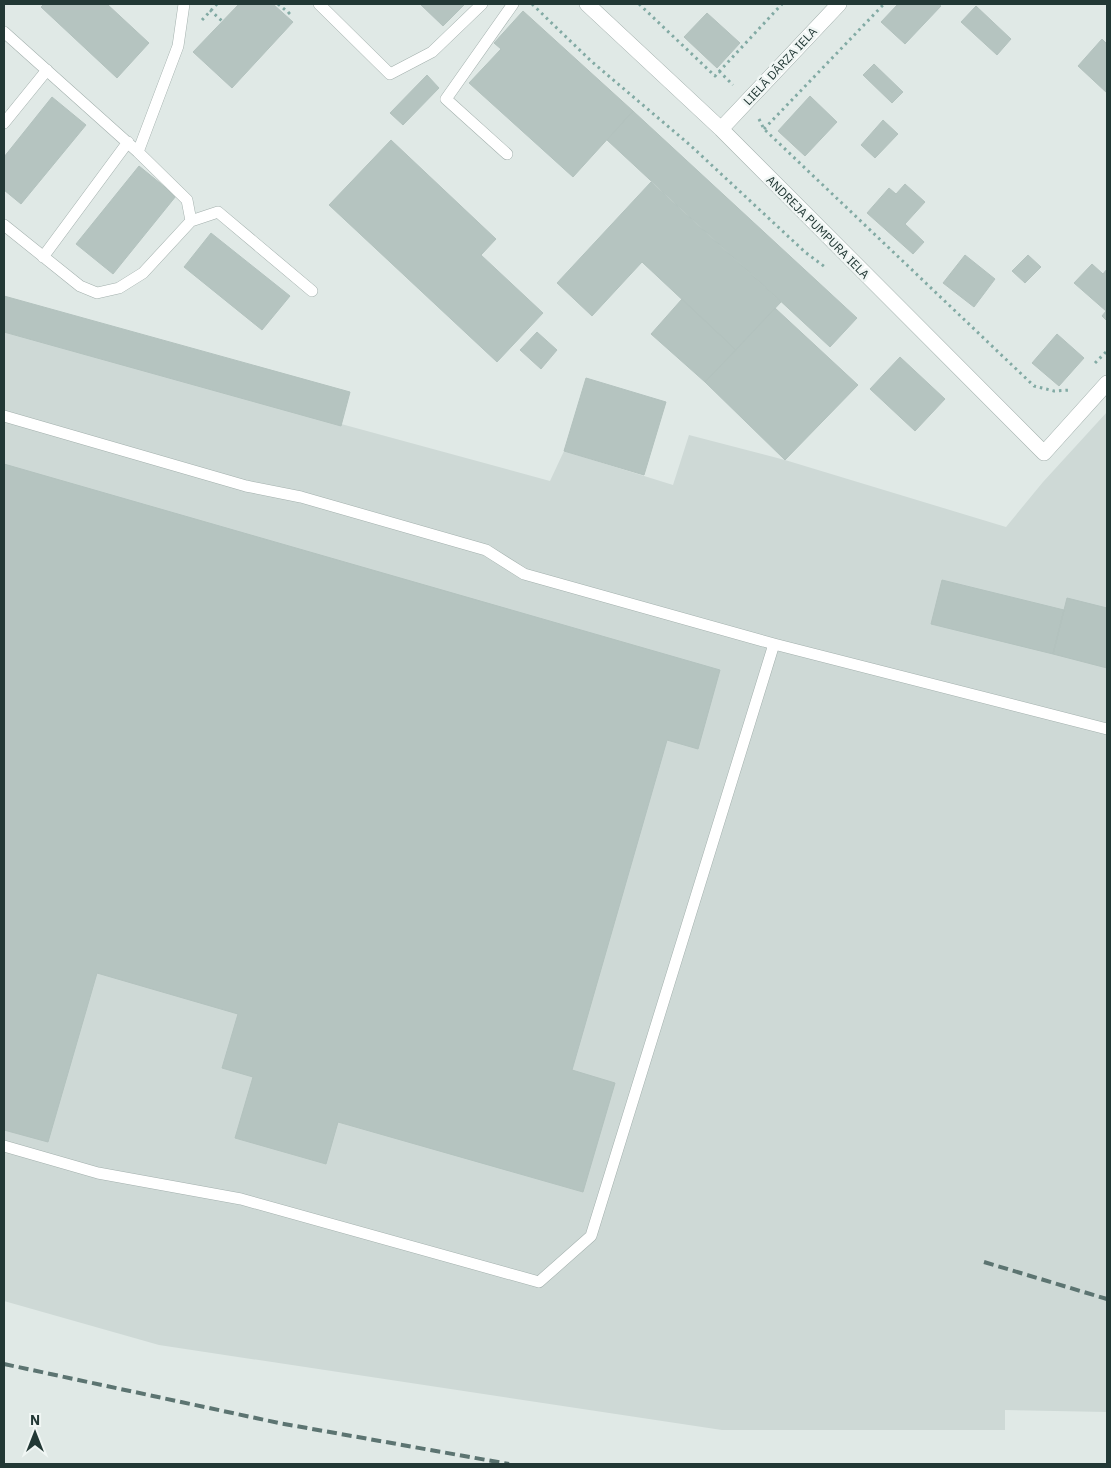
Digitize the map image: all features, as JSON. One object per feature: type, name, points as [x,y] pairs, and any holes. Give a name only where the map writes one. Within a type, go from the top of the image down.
[{"type":"street","name":"ANDREJA PUMPURA IELA","points":[[588,4],[721,129],[1044,454],[1107,383]]},
{"type":"street","name":"LIELĀ DĀRZA IELA","points":[[721,129],[840,4]]},
{"type":"lane","points":[[138,152],[178,46],[184,4]]},
{"type":"lane","points":[[319,4],[390,74],[432,52],[482,4]]},
{"type":"lane","points":[[507,154],[446,99],[513,4]]},
{"type":"lane","points":[[4,32],[128,142],[187,200],[191,221]]},
{"type":"lane","points":[[4,123],[47,70]]},
{"type":"lane","points":[[44,257],[128,142]]},
{"type":"lane","points":[[4,225],[80,286],[97,293],[119,288],[143,273],[191,221],[218,212],[312,291]]},
{"type":"lane","points":[[4,416],[246,486],[301,497],[486,550],[524,574],[774,644],[1107,729]]},
{"type":"lane","points":[[4,1146],[98,1173],[241,1199],[539,1282],[591,1236],[774,644]]},
{"type":"path","points":[[278,4],[289,13],[286,16]]},
{"type":"path","points":[[531,4],[591,61],[690,145],[805,252],[832,272]]},
{"type":"path","points":[[639,4],[715,76],[782,4]]},
{"type":"path","points":[[884,4],[764,129],[1034,386],[1054,391],[1071,390],[1077,383]]},
{"type":"path","points":[[210,10],[222,21]]},
{"type":"path","points":[[1089,370],[1107,351]]},
{"type":"shaded area","points":[[4,332],[550,481],[564,451],[673,485],[689,435],[785,460],[1006,527],[1043,482],[1107,412],[1107,1412],[1005,1410],[1005,1430],[722,1430],[159,1345],[4,1301]]},
{"type":"building","points":[[44,4],[107,4],[149,43],[117,78],[41,7]]},
{"type":"building","points":[[239,4],[273,4],[293,22],[232,88],[193,52]]},
{"type":"building","points":[[420,4],[465,4],[443,26]]},
{"type":"building","points":[[898,4],[938,4],[941,6],[905,44],[881,22]]},
{"type":"building","points":[[976,6],[1011,39],[997,55],[961,22]]},
{"type":"building","points":[[523,11],[633,111],[573,177],[469,83],[501,49],[494,43]]},
{"type":"building","points":[[707,13],[740,43],[717,68],[684,37]]},
{"type":"building","points":[[1102,39],[1107,44],[1107,93],[1078,66]]},
{"type":"building","points":[[874,64],[903,92],[892,103],[863,75]]},
{"type":"building","points":[[427,75],[439,88],[403,125],[390,113]]},
{"type":"building","points":[[810,96],[837,122],[805,156],[778,131]]},
{"type":"building","points":[[52,97],[86,125],[21,204],[4,190],[4,157]]},
{"type":"building","points":[[633,111],[857,318],[830,347],[607,140]]},
{"type":"building","points":[[883,120],[898,134],[875,158],[861,145]]},
{"type":"building","points":[[391,140],[496,239],[481,255],[543,313],[497,362],[329,205]]},
{"type":"building","points":[[139,166],[176,196],[113,274],[76,244]]},
{"type":"building","points":[[651,182],[781,302],[736,350],[642,262],[592,316],[557,283]]},
{"type":"building","points":[[905,184],[925,202],[905,224],[924,242],[913,254],[867,213],[889,188],[896,194]]},
{"type":"building","points":[[211,233],[290,296],[262,330],[184,267]]},
{"type":"building","points":[[965,255],[995,279],[974,307],[943,283]]},
{"type":"building","points":[[1028,255],[1041,267],[1025,283],[1012,271]]},
{"type":"building","points":[[1092,264],[1103,274],[1107,269],[1107,321],[1102,316],[1106,311],[1074,283]]},
{"type":"building","points":[[4,296],[350,392],[341,426],[4,332]]},
{"type":"building","points":[[682,299],[736,350],[705,382],[651,334]]},
{"type":"building","points":[[775,308],[858,385],[785,460],[705,382]]},
{"type":"building","points":[[537,332],[557,350],[541,369],[520,350]]},
{"type":"building","points":[[1057,334],[1084,358],[1059,386],[1032,363]]},
{"type":"building","points":[[900,357],[945,399],[915,431],[870,389]]},
{"type":"building","points":[[586,378],[666,402],[644,475],[564,451]]},
{"type":"building","points":[[4,464],[720,670],[698,749],[667,740],[572,1070],[615,1083],[583,1192],[338,1122],[326,1164],[235,1138],[253,1077],[222,1068],[238,1014],[97,973],[48,1142],[4,1130]]},
{"type":"building","points":[[942,580],[1064,610],[1053,654],[931,624]]},
{"type":"building","points":[[1067,598],[1107,608],[1107,668],[1053,654]]},
{"type":"railway","points":[[984,1262],[1107,1299]]},
{"type":"railway","points":[[4,1364],[279,1423],[509,1464]]}]
